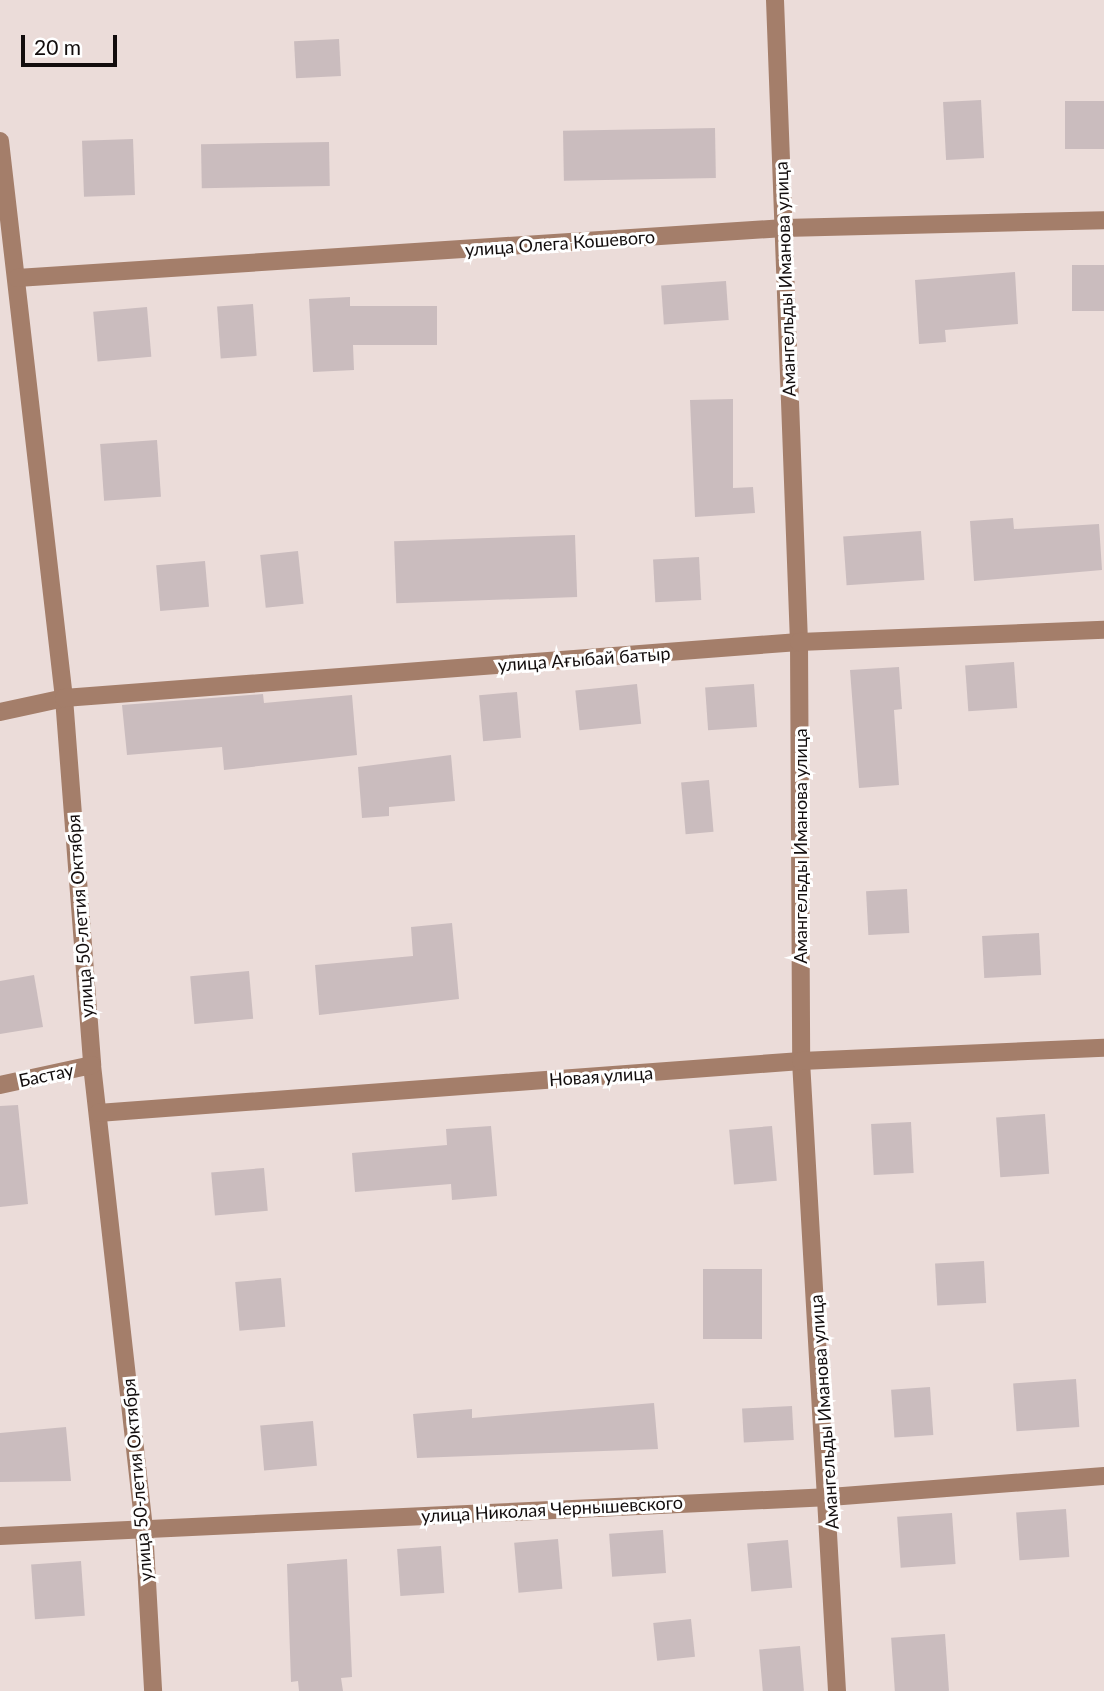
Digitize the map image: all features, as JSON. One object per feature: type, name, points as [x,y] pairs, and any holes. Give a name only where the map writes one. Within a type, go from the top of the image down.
[{"type":"street","name":"Амангельды Иманова улица","points":[[775,0],[799,642],[801,1061],[830,1497],[837,1691]]},
{"type":"street","name":"улица 50-летия Октября","points":[[0,141],[64,698],[92,1065],[144,1528],[153,1691]]},
{"type":"street","name":"улица Олега Кошевого","points":[[17,278],[784,228],[1104,220]]},
{"type":"street","name":"улица Ағыбай батыр","points":[[0,712],[64,698],[799,642],[1104,630]]},
{"type":"street","name":"Новая улица","points":[[98,1113],[801,1061],[1104,1048]]},
{"type":"street","name":"Бастау","points":[[0,1085],[92,1065]]},
{"type":"street","name":"улица Николая Чернышевского","points":[[0,1536],[830,1497],[1104,1476]]},
{"type":"building","points":[[339,39],[341,76],[296,78],[294,41]]},
{"type":"building","points":[[981,100],[984,158],[946,160],[943,102]]},
{"type":"building","points":[[1065,101],[1104,101],[1104,149],[1065,149]]},
{"type":"building","points":[[715,128],[716,178],[564,181],[563,131]]},
{"type":"building","points":[[133,139],[135,195],[84,197],[82,141]]},
{"type":"building","points":[[329,142],[330,186],[202,188],[201,144]]},
{"type":"building","points":[[1072,265],[1104,265],[1104,311],[1072,311]]},
{"type":"building","points":[[1015,272],[1018,324],[945,330],[946,342],[919,344],[915,280]]},
{"type":"building","points":[[726,281],[729,320],[664,324],[661,286]]},
{"type":"building","points":[[350,297],[350,306],[437,306],[437,345],[353,345],[354,370],[313,372],[309,299]]},
{"type":"building","points":[[253,304],[257,356],[221,358],[217,307]]},
{"type":"building","points":[[147,307],[151,357],[98,362],[93,312]]},
{"type":"building","points":[[733,399],[733,488],[753,487],[755,513],[695,517],[690,400]]},
{"type":"building","points":[[157,440],[161,497],[104,501],[100,444]]},
{"type":"building","points":[[1013,518],[1014,529],[1099,524],[1102,570],[974,581],[970,521]]},
{"type":"building","points":[[921,531],[924,580],[847,585],[843,536]]},
{"type":"building","points":[[575,535],[577,597],[396,603],[394,541]]},
{"type":"building","points":[[298,551],[304,604],[266,608],[260,555]]},
{"type":"building","points":[[699,557],[701,600],[655,602],[653,559]]},
{"type":"building","points":[[205,561],[209,607],[160,611],[156,565]]},
{"type":"building","points":[[1014,662],[1017,708],[968,711],[965,665]]},
{"type":"building","points":[[899,667],[902,709],[894,710],[899,785],[859,788],[850,670]]},
{"type":"building","points":[[637,684],[641,724],[580,730],[575,690]]},
{"type":"building","points":[[754,684],[757,727],[708,730],[705,687]]},
{"type":"building","points":[[517,692],[521,738],[483,741],[479,695]]},
{"type":"building","points":[[263,694],[264,703],[352,695],[357,755],[224,770],[222,747],[127,755],[122,705]]},
{"type":"building","points":[[451,755],[455,801],[389,807],[389,816],[362,818],[358,767]]},
{"type":"building","points":[[709,780],[714,832],[686,834],[681,782]]},
{"type":"building","points":[[907,889],[909,933],[868,935],[866,891]]},
{"type":"building","points":[[452,923],[459,999],[319,1015],[315,965],[413,956],[411,927]]},
{"type":"building","points":[[1039,933],[1041,975],[984,978],[982,936]]},
{"type":"building","points":[[249,971],[253,1019],[194,1024],[190,976]]},
{"type":"building","points":[[34,975],[43,1027],[0,1034],[0,981]]},
{"type":"building","points":[[18,1105],[28,1204],[0,1207],[0,1106]]},
{"type":"building","points":[[1045,1114],[1049,1174],[1000,1177],[996,1117]]},
{"type":"building","points":[[911,1122],[914,1173],[874,1175],[871,1124]]},
{"type":"building","points":[[491,1126],[497,1196],[452,1200],[451,1184],[355,1192],[352,1153],[447,1145],[446,1129]]},
{"type":"building","points":[[772,1126],[777,1181],[734,1185],[729,1130]]},
{"type":"building","points":[[264,1168],[268,1211],[215,1215],[211,1173]]},
{"type":"building","points":[[984,1261],[986,1303],[937,1306],[935,1264]]},
{"type":"building","points":[[703,1269],[762,1269],[762,1339],[703,1339]]},
{"type":"building","points":[[281,1278],[285,1327],[239,1331],[235,1282]]},
{"type":"building","points":[[1076,1379],[1079,1427],[1017,1431],[1013,1383]]},
{"type":"building","points":[[930,1387],[933,1435],[894,1438],[891,1390]]},
{"type":"building","points":[[654,1403],[658,1449],[417,1458],[413,1414],[472,1409],[472,1418]]},
{"type":"building","points":[[792,1406],[794,1440],[744,1443],[742,1409]]},
{"type":"building","points":[[313,1421],[317,1466],[264,1470],[260,1426]]},
{"type":"building","points":[[66,1427],[71,1481],[0,1482],[0,1433]]},
{"type":"building","points":[[1066,1509],[1069,1557],[1019,1560],[1016,1512]]},
{"type":"building","points":[[952,1513],[956,1564],[901,1568],[897,1517]]},
{"type":"building","points":[[663,1530],[666,1573],[612,1577],[609,1534]]},
{"type":"building","points":[[558,1539],[562,1589],[519,1593],[514,1543]]},
{"type":"building","points":[[788,1540],[792,1588],[751,1591],[747,1544]]},
{"type":"building","points":[[441,1546],[444,1593],[400,1596],[397,1549]]},
{"type":"building","points":[[347,1559],[352,1677],[341,1678],[343,1691],[299,1691],[298,1681],[291,1682],[287,1564]]},
{"type":"building","points":[[81,1561],[85,1616],[35,1619],[31,1564]]},
{"type":"building","points":[[691,1619],[695,1657],[657,1661],[653,1623]]},
{"type":"building","points":[[945,1634],[949,1691],[895,1691],[891,1638]]},
{"type":"building","points":[[800,1646],[804,1691],[763,1691],[759,1650]]}]
